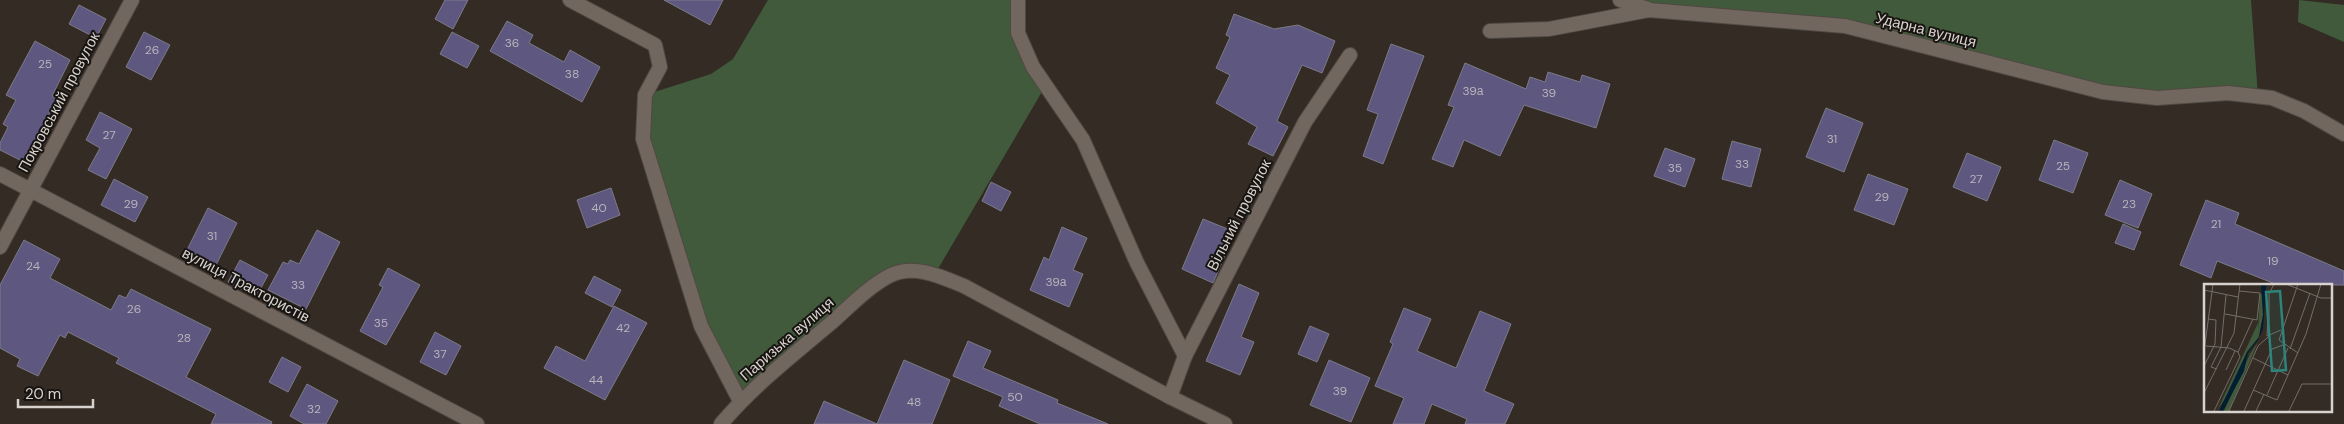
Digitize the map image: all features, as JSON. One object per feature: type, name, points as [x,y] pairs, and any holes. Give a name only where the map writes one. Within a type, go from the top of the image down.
[{"type":"street","name":"Покровський провулок","points":[[0,246],[132,0]]},
{"type":"street","name":"Паризька вулиця","points":[[570,0],[655,46],[660,67],[645,95],[643,139],[701,326],[740,401],[861,297],[891,275],[916,271],[935,274],[964,286],[1170,397],[1225,424]]},
{"type":"street","points":[[1018,0],[1018,33],[1033,67],[1084,140],[1137,263],[1185,356]]},
{"type":"street","points":[[1620,0],[1648,10]]},
{"type":"street","name":"Ударна вулиця","points":[[1490,31],[1549,29],[1648,10],[1845,26],[2103,92],[2157,98],[2228,93],[2272,98],[2304,111],[2344,134]]},
{"type":"street","name":"Вільний провулок","points":[[1170,397],[1185,356],[1305,122],[1350,56]]},
{"type":"street","name":"вулиця Трактористів","points":[[0,174],[477,424]]},
{"type":"street","points":[[721,424],[740,401]]},
{"type":"green space","points":[[768,0],[1018,0],[1018,33],[1046,85],[935,274],[891,275],[740,401],[701,326],[643,139],[645,95],[711,74],[733,59]]},
{"type":"green space","points":[[1620,0],[2251,0],[2258,96],[2157,98],[1845,26]]},
{"type":"green space","points":[[2299,0],[2344,5],[2344,42],[2298,22]]},
{"type":"building","points":[[445,0],[468,0],[453,29],[435,19]]},
{"type":"building","points":[[664,0],[723,0],[710,25]]},
{"type":"building","points":[[79,5],[106,19],[96,38],[69,24]]},
{"type":"building","points":[[1234,14],[1274,29],[1298,25],[1335,41],[1322,73],[1302,65],[1277,121],[1288,127],[1273,156],[1248,144],[1257,127],[1216,103],[1230,75],[1216,68],[1230,37],[1226,35]]},
{"type":"building","points":[[507,21],[533,35],[529,43],[564,62],[570,50],[600,67],[582,102],[490,51]]},
{"type":"building","points":[[144,32],[170,45],[151,80],[126,67]]},
{"type":"building","points":[[452,32],[479,46],[467,68],[440,54]]},
{"type":"building","points":[[35,41],[70,60],[52,96],[57,99],[24,162],[0,150],[0,143],[8,127],[3,124],[16,100],[6,95]]},
{"type":"building","points":[[1391,44],[1424,56],[1383,164],[1363,156],[1378,114],[1367,110]]},
{"type":"building","points":[[1465,63],[1526,89],[1530,77],[1545,82],[1548,72],[1580,82],[1582,75],[1610,84],[1596,128],[1524,105],[1500,156],[1464,140],[1453,167],[1432,159],[1454,107],[1448,105]]},
{"type":"building","points":[[1826,108],[1863,123],[1844,172],[1806,157]]},
{"type":"building","points":[[100,112],[132,129],[106,179],[88,170],[100,148],[86,140]]},
{"type":"building","points":[[2054,140],[2088,153],[2073,193],[2039,180]]},
{"type":"building","points":[[1732,141],[1761,149],[1751,187],[1722,179]]},
{"type":"building","points":[[1665,148],[1695,159],[1685,187],[1654,176]]},
{"type":"building","points":[[1967,153],[2001,167],[1987,201],[1953,187]]},
{"type":"building","points":[[1868,174],[1908,189],[1894,225],[1854,210]]},
{"type":"building","points":[[114,179],[148,197],[135,222],[101,205]]},
{"type":"building","points":[[2120,180],[2152,194],[2138,228],[2105,215]]},
{"type":"building","points":[[991,182],[1011,192],[1001,211],[982,201]]},
{"type":"building","points":[[611,188],[620,215],[587,228],[577,200]]},
{"type":"building","points":[[2206,200],[2239,213],[2235,224],[2344,271],[2344,285],[2275,284],[2217,261],[2211,278],[2180,265]]},
{"type":"building","points":[[208,208],[237,223],[216,265],[187,250]]},
{"type":"building","points":[[1203,219],[1235,232],[1213,283],[1182,269]]},
{"type":"building","points":[[2123,224],[2141,232],[2134,250],[2115,243]]},
{"type":"building","points":[[1062,227],[1087,238],[1073,270],[1083,274],[1069,307],[1030,290],[1044,257],[1049,260]]},
{"type":"building","points":[[317,230],[340,242],[306,309],[268,290],[283,262],[288,264],[290,260],[299,264]]},
{"type":"building","points":[[24,240],[60,259],[50,278],[111,310],[119,295],[126,298],[131,289],[211,329],[186,377],[272,422],[271,424],[211,424],[216,414],[116,363],[119,358],[68,332],[65,338],[60,335],[38,376],[17,366],[20,359],[0,348],[0,285]]},
{"type":"building","points":[[240,260],[268,275],[256,297],[228,282]]},
{"type":"building","points":[[388,268],[420,285],[386,345],[360,331],[383,287],[379,285]]},
{"type":"building","points":[[594,276],[621,290],[612,307],[585,293]]},
{"type":"building","points":[[1239,284],[1259,293],[1241,337],[1254,342],[1240,375],[1206,361]]},
{"type":"building","points":[[614,306],[647,323],[605,400],[544,368],[556,346],[585,361]]},
{"type":"building","points":[[1404,308],[1431,319],[1417,351],[1456,368],[1480,311],[1511,324],[1484,391],[1514,404],[1505,424],[1465,424],[1467,419],[1432,404],[1424,424],[1393,424],[1404,398],[1375,386],[1393,344],[1390,342]]},
{"type":"building","points":[[1310,326],[1329,334],[1317,362],[1298,354]]},
{"type":"building","points":[[435,332],[461,346],[446,375],[420,362]]},
{"type":"building","points":[[968,341],[991,351],[983,368],[1058,400],[1057,403],[1108,424],[1040,424],[999,406],[1003,397],[953,376]]},
{"type":"building","points":[[282,357],[301,367],[288,392],[269,382]]},
{"type":"building","points":[[904,360],[950,380],[932,424],[877,424]]},
{"type":"building","points":[[1329,360],[1370,378],[1351,422],[1310,405]]},
{"type":"building","points":[[307,384],[338,401],[326,424],[304,424],[290,416]]},
{"type":"building","points":[[824,401],[877,424],[814,424]]}]
